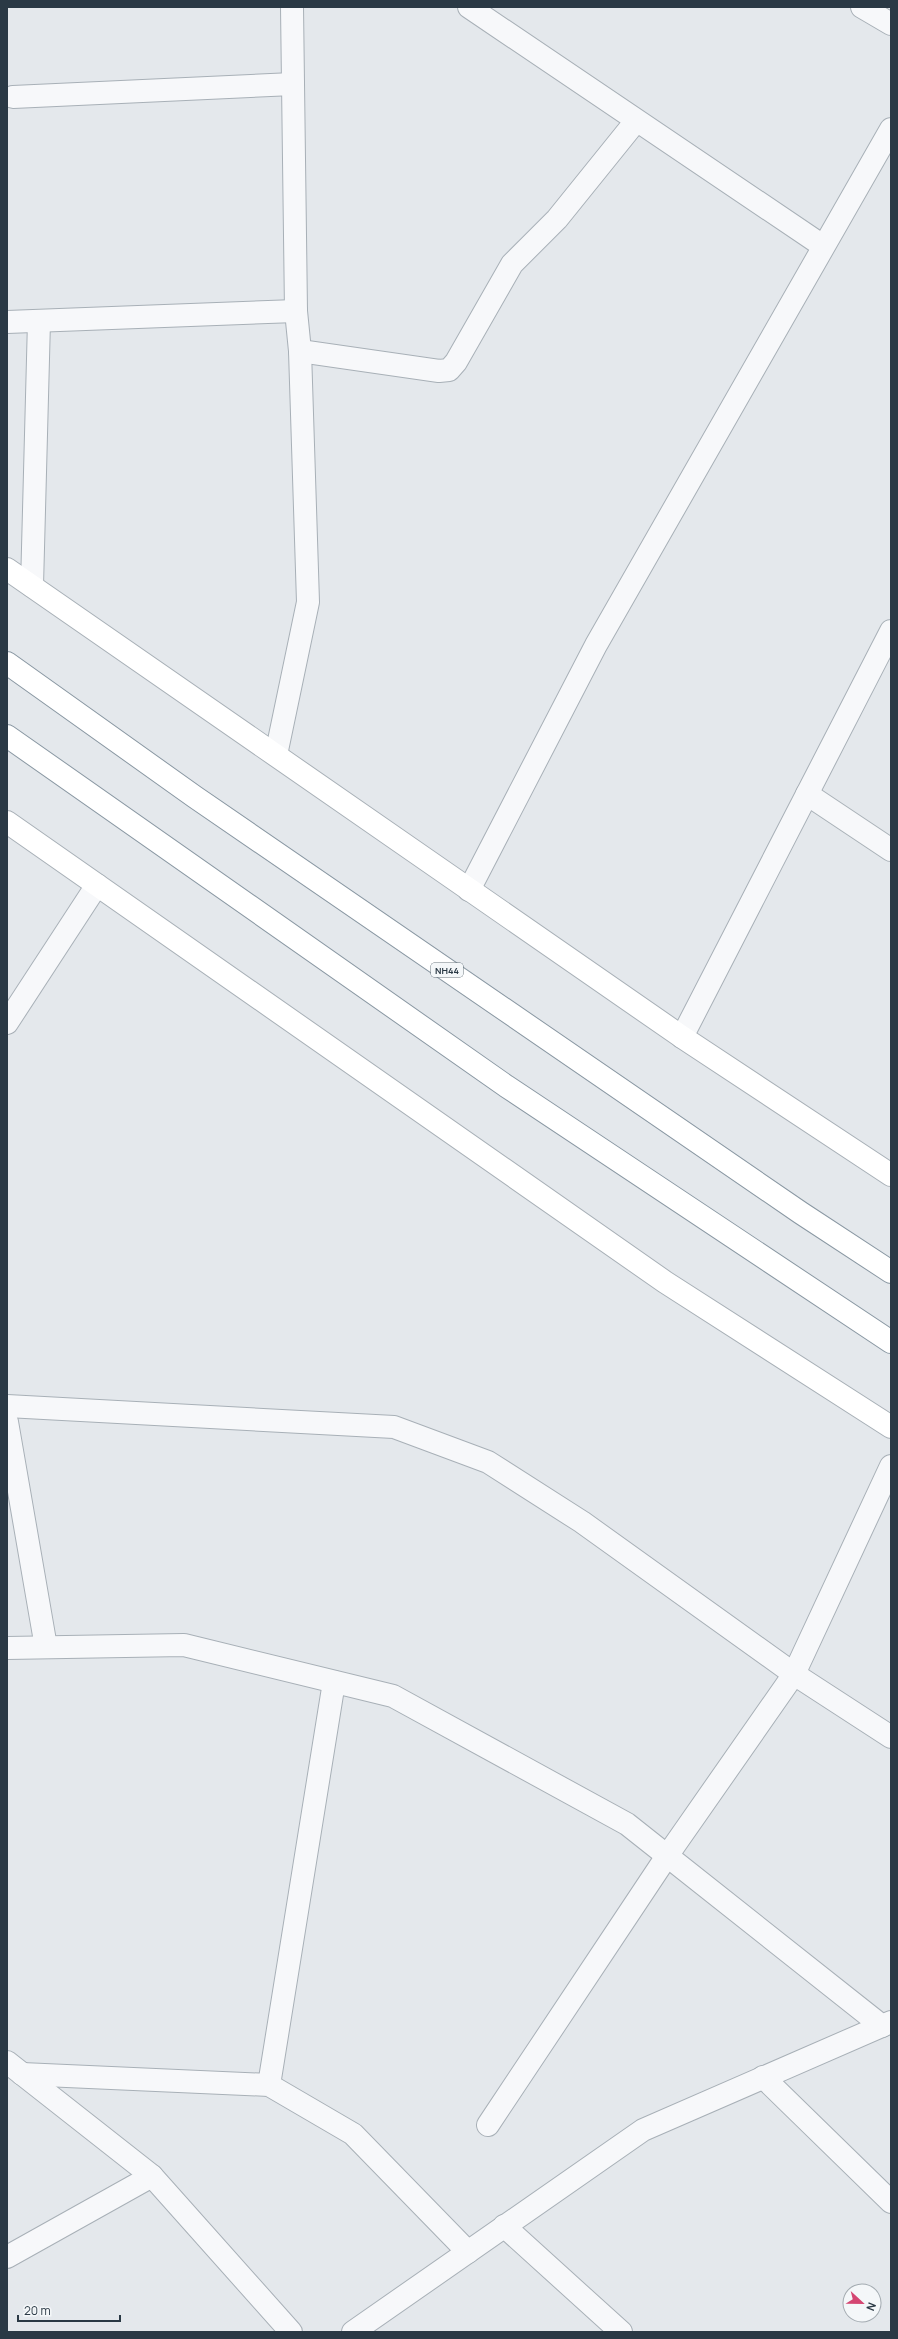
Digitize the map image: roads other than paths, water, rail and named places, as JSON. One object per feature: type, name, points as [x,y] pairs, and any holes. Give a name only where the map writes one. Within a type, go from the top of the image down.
[{"type":"main road","points":[[7,569],[682,1037],[891,1175]]},
{"type":"main road","name":"NH44","points":[[7,663],[208,806],[801,1213],[891,1272]]},
{"type":"main road","points":[[7,736],[506,1086],[891,1342]]},
{"type":"main road","points":[[7,822],[665,1282],[891,1427]]},
{"type":"street","points":[[276,755],[308,602],[300,351],[296,311],[292,7]]},
{"type":"street","points":[[469,7],[636,122],[823,246]]},
{"type":"street","points":[[862,7],[891,24]]},
{"type":"street","points":[[13,96],[293,84]]},
{"type":"street","points":[[300,351],[439,371],[449,370],[456,362],[512,264],[557,219],[636,122]]},
{"type":"street","points":[[469,890],[596,645],[891,129]]},
{"type":"street","points":[[7,322],[296,311]]},
{"type":"street","points":[[32,586],[39,321]]},
{"type":"street","points":[[682,1037],[891,631]]},
{"type":"street","points":[[807,794],[891,850]]},
{"type":"street","points":[[7,1023],[97,885]]},
{"type":"street","points":[[7,1406],[394,1428],[488,1462],[582,1522],[794,1674],[891,1738]]},
{"type":"street","points":[[7,1422],[46,1647]]},
{"type":"street","points":[[488,2125],[667,1856],[794,1674],[891,1466]]},
{"type":"street","points":[[7,1648],[184,1645],[393,1696],[627,1824],[886,2024],[643,2130],[353,2332]]},
{"type":"street","points":[[269,2085],[334,1682]]},
{"type":"street","points":[[15,2068],[269,2085],[353,2134],[468,2252]]},
{"type":"street","points":[[15,2068],[152,2176],[290,2332]]},
{"type":"street","points":[[763,2078],[891,2202]]},
{"type":"street","points":[[7,2257],[152,2176]]},
{"type":"street","points":[[504,2226],[621,2332]]}]
